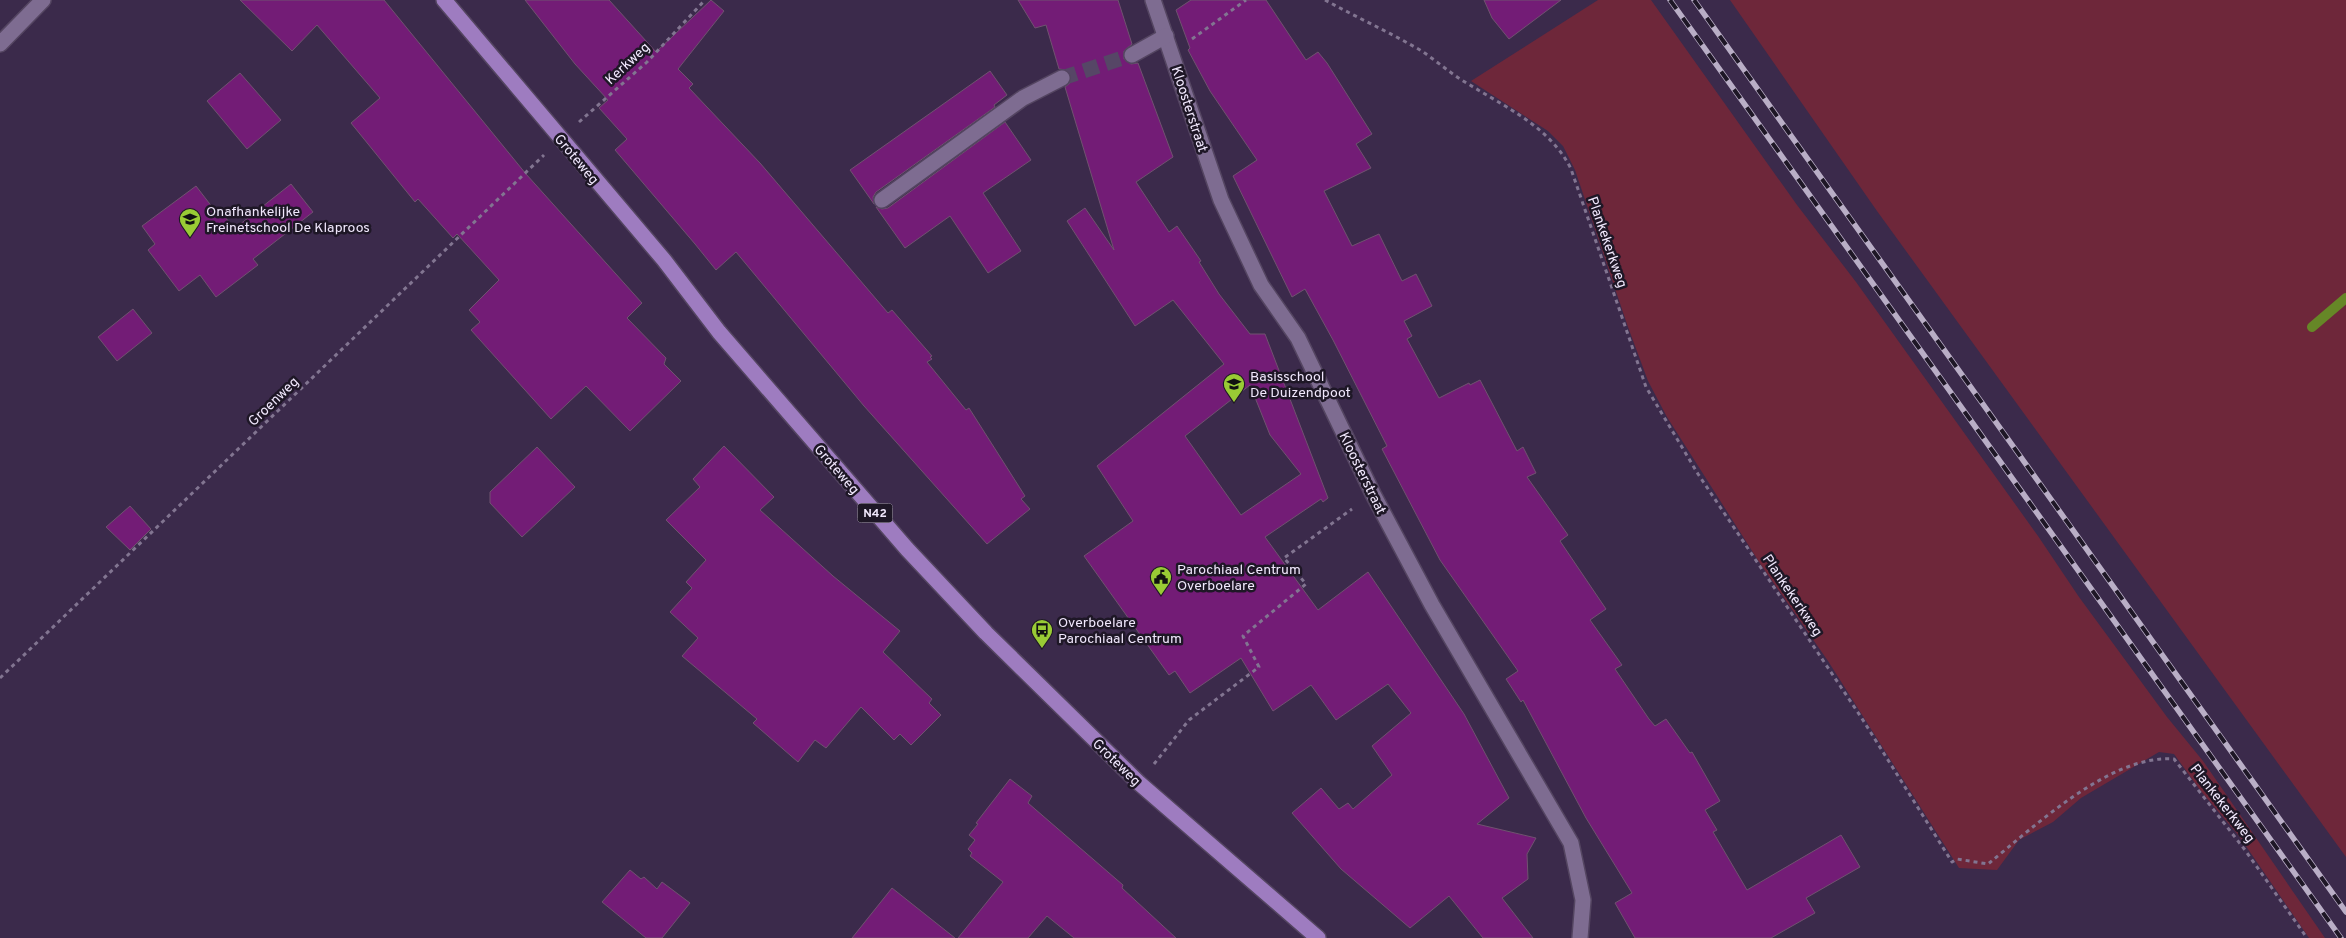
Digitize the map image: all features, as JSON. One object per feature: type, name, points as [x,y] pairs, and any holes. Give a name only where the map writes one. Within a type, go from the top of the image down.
[{"type":"main road","name":"Groteweg","points":[[444,0],[664,260],[719,332],[907,549],[986,633],[1139,783],[1318,938]]},
{"type":"street","points":[[0,44],[43,0]]},
{"type":"street","name":"Kloosterstraat","points":[[1153,0],[1221,200],[1261,286],[1298,338],[1372,494],[1432,605],[1571,844],[1583,900],[1580,938]]},
{"type":"street","points":[[1132,55],[1166,36]]},
{"type":"street","points":[[882,200],[1023,98],[1062,78]]},
{"type":"path","name":"Kerkweg","points":[[560,139],[647,62],[705,0]]},
{"type":"path","points":[[1172,54],[1246,0]]},
{"type":"path","name":"Plankekerkweg","points":[[1325,0],[1420,50],[1468,84],[1532,124],[1563,153],[1571,169],[1646,387],[1698,474],[1861,716],[1952,862],[1957,859],[1988,864],[2084,790],[2112,772],[2143,761],[2174,759],[2245,850],[2306,938]]},
{"type":"path","name":"Groenweg","points":[[0,678],[560,139]]},
{"type":"path","points":[[1139,783],[1189,720],[1259,667],[1243,636],[1306,584],[1284,558],[1372,494]]},
{"type":"shaded area","points":[[1598,0],[1651,0],[1797,205],[1856,282],[2038,536],[2079,597],[2167,717],[2203,761],[2325,938],[2309,938],[2239,836],[2200,790],[2174,754],[2159,752],[2081,798],[2053,822],[2019,840],[1997,870],[1959,868],[1828,661],[1761,565],[1667,417],[1648,381],[1575,170],[1563,146],[1548,131],[1471,81]]},
{"type":"shaded area","points":[[1730,0],[2346,0],[2346,857],[1877,211]]},
{"type":"building","points":[[240,0],[384,0],[526,174],[642,303],[627,318],[666,358],[664,364],[681,381],[630,431],[586,386],[551,419],[471,330],[480,322],[469,310],[499,280],[457,234],[453,238],[418,199],[415,202],[351,123],[380,98],[317,25],[292,51]]},
{"type":"building","points":[[525,0],[609,0],[656,52],[711,0],[724,11],[678,69],[693,84],[689,88],[760,163],[888,313],[892,310],[932,356],[930,357],[932,359],[927,362],[966,410],[969,408],[1025,496],[1021,499],[1030,509],[987,544],[864,406],[736,252],[716,270],[615,150],[627,139],[599,108],[608,100],[575,64]]},
{"type":"building","points":[[1018,0],[1118,0],[1132,44],[1124,51],[1124,59],[1131,64],[1138,63],[1173,157],[1136,182],[1169,232],[1177,226],[1201,261],[1199,262],[1219,294],[1250,334],[1265,334],[1328,498],[1323,502],[1321,499],[1265,537],[1318,610],[1368,572],[1464,714],[1509,798],[1477,824],[1536,838],[1527,854],[1528,879],[1502,898],[1533,938],[1483,938],[1449,896],[1410,928],[1341,869],[1292,813],[1321,788],[1339,809],[1348,803],[1353,809],[1392,775],[1372,746],[1411,713],[1388,684],[1336,720],[1311,685],[1273,711],[1241,658],[1190,693],[1175,671],[1169,675],[1084,556],[1133,521],[1097,466],[1224,364],[1173,300],[1135,326],[1067,221],[1085,208],[1114,250],[1065,87],[1070,83],[1071,74],[1067,70],[1059,69],[1046,25],[1035,28]],"holes":[[[1250,385],[1270,435],[1301,474],[1241,515],[1185,436]]]},
{"type":"building","points":[[1191,0],[1266,0],[1306,60],[1318,52],[1327,63],[1372,134],[1356,144],[1371,168],[1324,191],[1352,246],[1379,234],[1402,281],[1416,274],[1432,306],[1404,321],[1412,336],[1407,339],[1439,398],[1469,383],[1470,385],[1480,380],[1517,451],[1523,447],[1536,473],[1527,477],[1568,535],[1560,541],[1606,609],[1590,620],[1622,665],[1615,669],[1649,719],[1655,726],[1666,719],[1690,753],[1692,752],[1720,801],[1705,810],[1717,830],[1713,832],[1747,890],[1841,835],[1860,867],[1806,898],[1815,913],[1771,938],[1635,938],[1615,903],[1632,893],[1586,818],[1523,700],[1521,702],[1506,679],[1518,671],[1440,560],[1382,449],[1387,446],[1333,340],[1305,289],[1292,297],[1233,176],[1257,160],[1210,91],[1188,50],[1190,48],[1176,10]]},
{"type":"building","points":[[1484,0],[1561,0],[1509,39],[1492,18]]},
{"type":"building","points":[[990,71],[1007,95],[994,105],[995,107],[876,192],[873,197],[874,204],[850,170]]},
{"type":"building","points":[[240,73],[281,120],[247,149],[207,101]]},
{"type":"building","points":[[1005,122],[1031,160],[983,193],[1021,251],[988,273],[950,216],[905,248],[876,207],[888,208]]},
{"type":"building","points":[[291,184],[313,212],[253,259],[258,265],[216,297],[200,275],[179,291],[148,250],[155,244],[142,226],[196,186],[216,212],[220,210],[234,229]]},
{"type":"building","points":[[133,309],[152,333],[117,361],[98,337]]},
{"type":"building","points":[[724,446],[774,497],[760,510],[833,576],[900,631],[883,652],[932,699],[929,703],[941,715],[911,745],[900,734],[894,740],[861,707],[826,748],[815,740],[798,762],[753,723],[757,719],[682,656],[698,638],[670,612],[692,588],[686,582],[706,560],[666,520],[700,487],[693,479]]},
{"type":"building","points":[[537,447],[575,487],[522,537],[490,503],[490,492]]},
{"type":"building","points":[[130,506],[151,529],[130,550],[106,527]]},
{"type":"building","points":[[1010,779],[1032,796],[1028,803],[1123,885],[1122,888],[1176,938],[1074,938],[1047,916],[1028,938],[958,938],[1003,882],[970,856],[972,853],[968,849],[975,840],[969,835],[978,824],[976,823]]},
{"type":"building","points":[[630,870],[641,879],[644,877],[657,889],[662,882],[690,903],[662,938],[646,938],[602,902]]},
{"type":"building","points":[[892,888],[955,938],[852,938]]},
{"type":"waterway","points":[[2312,327],[2346,298]]},
{"type":"tunnel","points":[[1062,78],[1132,55]]},
{"type":"railway","points":[[1670,0],[2341,938]]},
{"type":"railway","points":[[1694,0],[2346,912]]},
{"type":"place","name":"Onafhankelijke Freinetschool De Klaproos","points":[[190,238]]},
{"type":"place","name":"Basisschool De Duizendpoot","points":[[1234,403]]},
{"type":"place","name":"Parochiaal Centrum Overboelare","points":[[1161,596]]},
{"type":"place","name":"Overboelare Parochiaal Centrum","points":[[1042,649]]}]
